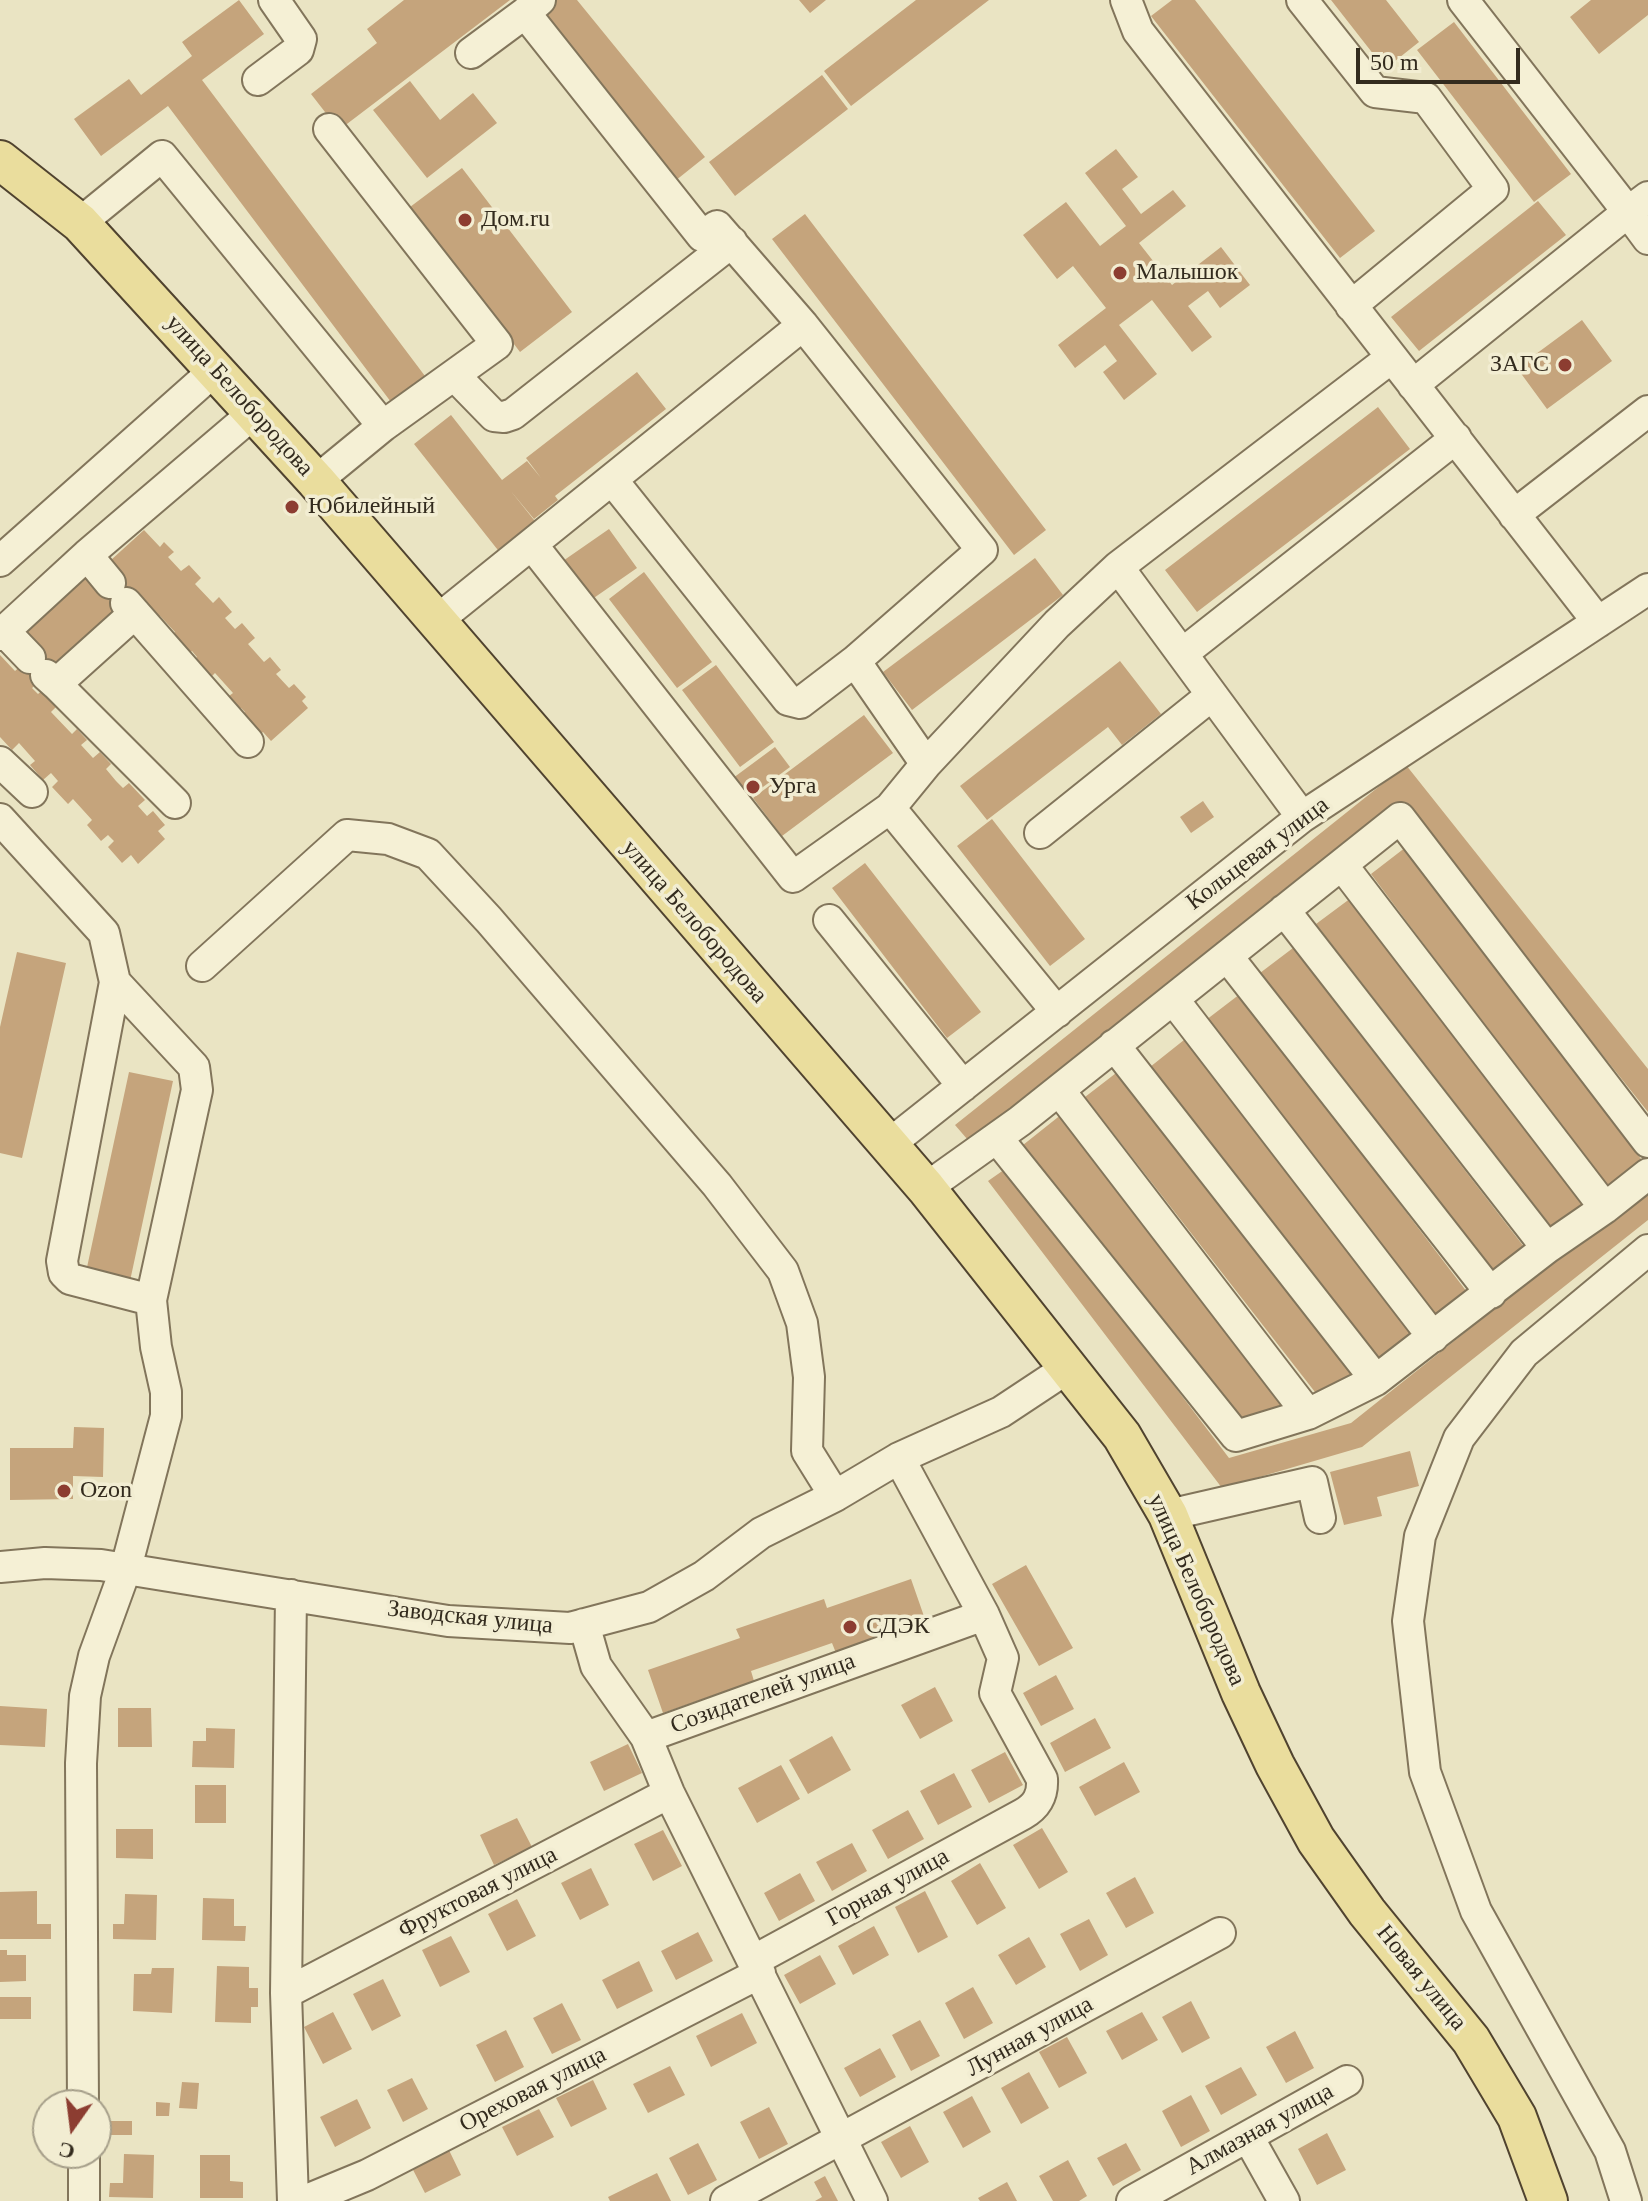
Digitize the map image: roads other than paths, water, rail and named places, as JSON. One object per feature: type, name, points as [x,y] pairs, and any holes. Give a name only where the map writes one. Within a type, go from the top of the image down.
[{"type":"main road","name":"улица Белобородова","points":[[0,160],[80,223],[255,412],[926,1188],[1069,1367],[1122,1436],[1168,1515],[1241,1693],[1275,1765]]},
{"type":"main road","name":"Новая улица","points":[[1275,1765],[1316,1840],[1367,1912],[1471,2040],[1517,2117],[1548,2201]]},
{"type":"street","points":[[258,80],[298,50],[301,39],[274,0]]},
{"type":"street","points":[[1126,0],[1138,31],[1598,622]]},
{"type":"street","points":[[1302,0],[1375,92],[1426,98],[1493,189],[1351,306]]},
{"type":"street","points":[[1463,0],[1638,205],[1648,239]]},
{"type":"street","points":[[471,53],[532,6],[702,236],[717,226],[732,242],[803,325],[982,550],[855,661],[800,703],[788,700],[613,481]]},
{"type":"street","points":[[316,481],[383,426],[497,344],[329,129]]},
{"type":"street","points":[[80,223],[162,156],[383,426]]},
{"type":"street","points":[[1413,385],[1638,205]]},
{"type":"street","points":[[454,375],[494,416],[513,414],[732,242]]},
{"type":"street","points":[[435,622],[533,546],[803,325]]},
{"type":"street","points":[[533,546],[793,877],[890,808],[926,764],[1057,624],[1118,567],[1391,358]]},
{"type":"street","points":[[0,561],[215,370]]},
{"type":"street","points":[[1514,515],[1648,411]]},
{"type":"street","points":[[175,803],[2,633],[87,555],[255,412]]},
{"type":"street","points":[[1183,653],[1456,438]]},
{"type":"street","points":[[87,555],[248,742]]},
{"type":"street","points":[[1118,567],[1302,817]]},
{"type":"street","name":"Кольцевая улица","points":[[887,1146],[1302,817],[1648,589]]},
{"type":"street","points":[[44,672],[124,600]]},
{"type":"street","points":[[855,661],[926,764]]},
{"type":"street","points":[[1040,833],[1212,695]]},
{"type":"street","points":[[0,762],[32,792]]},
{"type":"street","points":[[890,808],[1057,1012]]},
{"type":"street","points":[[926,1188],[1059,1090],[1400,818],[1648,1142]]},
{"type":"street","points":[[1,824],[104,933],[115,982],[62,1261],[64,1273],[70,1279],[151,1300]]},
{"type":"street","points":[[202,966],[347,835],[388,839],[428,854],[489,920],[717,1185],[783,1271],[802,1323],[809,1377],[807,1451],[835,1496]]},
{"type":"street","points":[[1342,865],[1605,1208]]},
{"type":"street","points":[[1284,910],[1547,1248]]},
{"type":"street","points":[[829,920],[963,1086]]},
{"type":"street","points":[[1227,956],[1491,1293]]},
{"type":"street","points":[[83,2089],[81,1763],[85,1696],[98,1644],[126,1568],[166,1416],[166,1392],[156,1347],[151,1300],[197,1090],[194,1067],[115,982]]},
{"type":"street","points":[[1173,999],[1433,1337]]},
{"type":"street","points":[[1114,1045],[1376,1380]]},
{"type":"street","points":[[1059,1090],[1308,1414]]},
{"type":"street","points":[[997,1138],[1236,1436],[1308,1414],[1376,1380],[1648,1174]]},
{"type":"street","points":[[1626,2201],[1610,2151],[1476,1911],[1425,1772],[1408,1621],[1420,1536],[1459,1438],[1524,1353],[1648,1250]]},
{"type":"street","name":"Заводская улица","points":[[0,1567],[58,1563],[126,1568],[448,1621],[570,1628],[649,1607],[704,1576],[761,1533],[835,1496],[899,1458],[1001,1412],[1069,1367]]},
{"type":"street","points":[[899,1458],[984,1615]]},
{"type":"street","points":[[1168,1515],[1312,1482],[1320,1518]]},
{"type":"street","points":[[291,1595],[286,1993],[293,2201]]},
{"type":"street","name":"Созидателей улица","points":[[646,1737],[984,1615]]},
{"type":"street","name":"Горная улица","points":[[756,1967],[1037,1804],[1042,1779],[995,1693],[1003,1658],[984,1615]]},
{"type":"street","points":[[584,1624],[596,1666],[646,1737],[669,1793],[872,2201]]},
{"type":"street","name":"Фруктовая улица","points":[[286,1993],[669,1793]]},
{"type":"street","name":"Лунная улица","points":[[726,2201],[1220,1933]]},
{"type":"street","name":"Ореховая улица","points":[[304,2201],[367,2175],[756,1967]]},
{"type":"street","name":"Алмазная улица","points":[[1132,2201],[1347,2081]]},
{"type":"street","points":[[1248,2137],[1284,2201]]},
{"type":"street","points":[[84,2169],[84,2201]]},
{"type":"place","name":"Дом.ru","points":[[465,220]]},
{"type":"place","name":"Малышок","points":[[1120,273]]},
{"type":"place","name":"ЗАГС","points":[[1565,365]]},
{"type":"place","name":"Юбилейный","points":[[292,507]]},
{"type":"place","name":"Урга","points":[[753,787]]},
{"type":"place","name":"Ozon","points":[[64,1491]]},
{"type":"place","name":"СДЭК","points":[[850,1627]]}]
